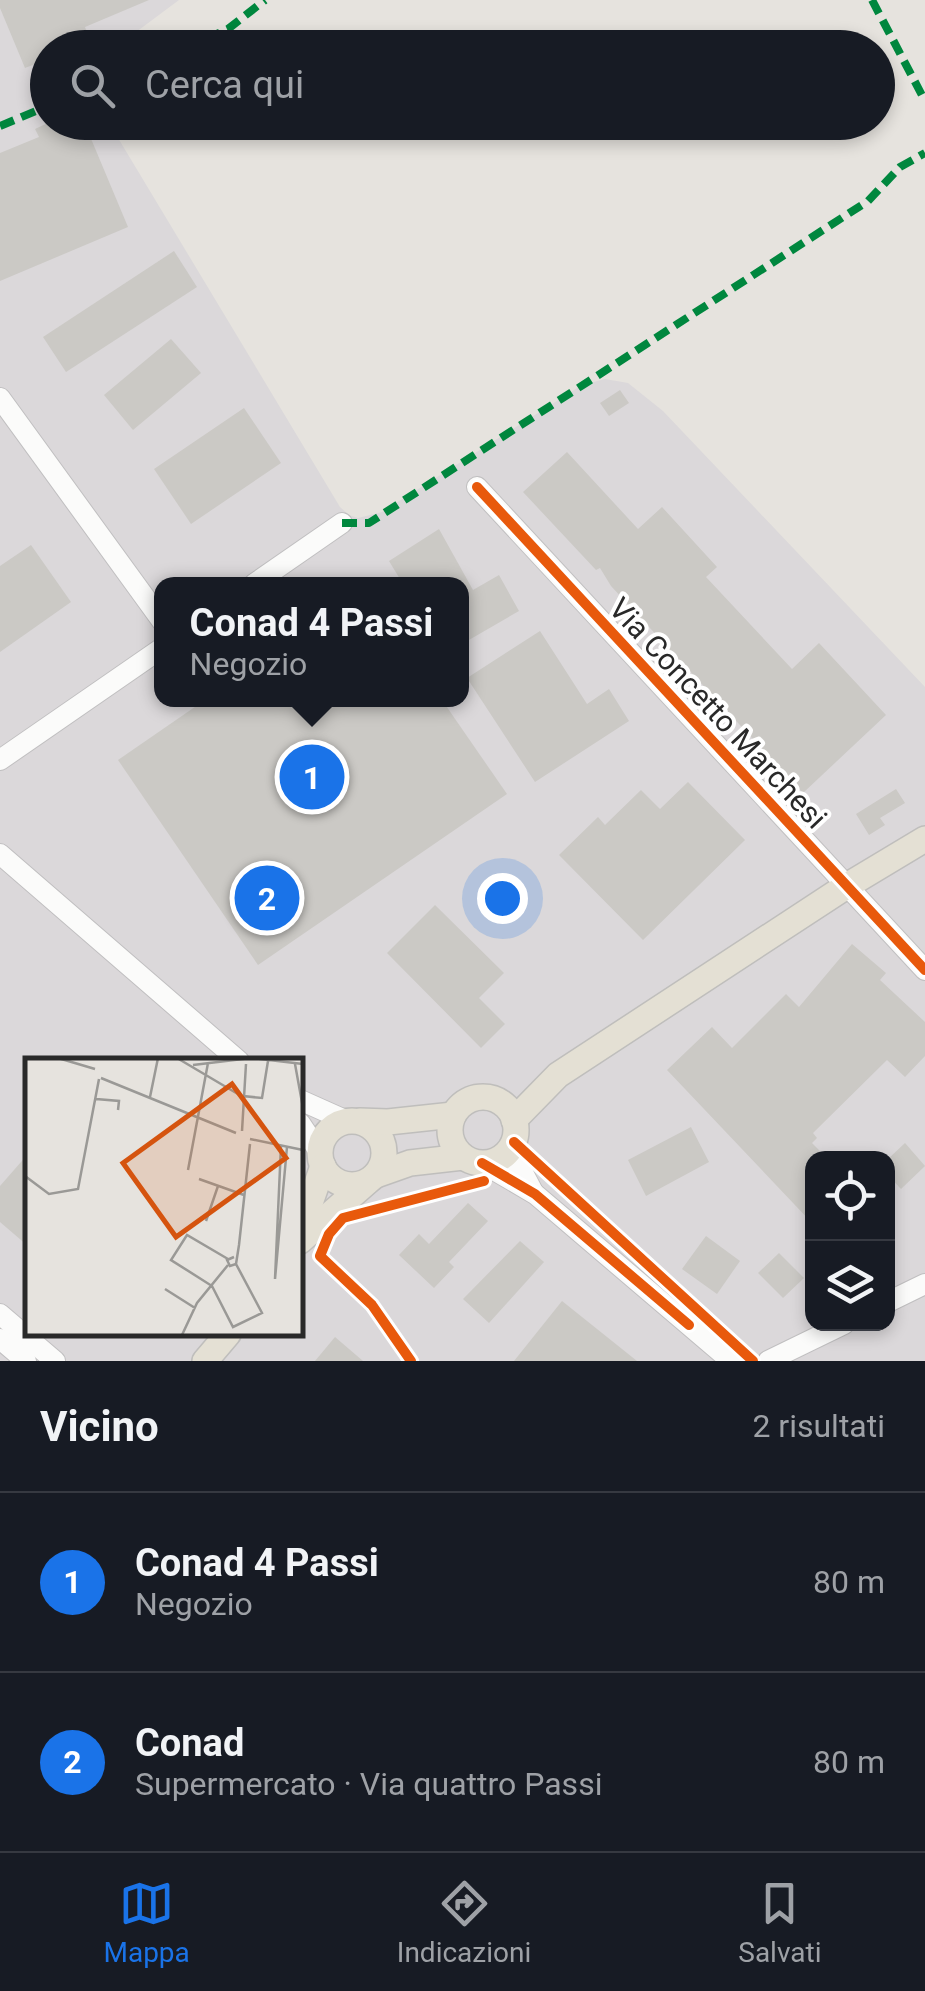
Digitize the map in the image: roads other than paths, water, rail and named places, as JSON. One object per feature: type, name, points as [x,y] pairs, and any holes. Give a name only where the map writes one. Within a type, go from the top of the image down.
[{"type":"main road","points":[[506,1111],[844,887],[925,838]]},
{"type":"main road","points":[[321,1159],[332,1178],[343,1184],[410,1163],[498,1160],[510,1148],[516,1131],[506,1111],[484,1097],[470,1100],[454,1115],[450,1138],[472,1160]]},
{"type":"main road","points":[[302,1225],[328,1132],[354,1121],[388,1122],[454,1115]]},
{"type":"main road","points":[[302,1238],[372,1178],[385,1156],[384,1143],[372,1127],[354,1121]]},
{"type":"main road","points":[[206,1361],[226,1336]]},
{"type":"street","points":[[0,398],[154,610]]},
{"type":"street","name":"Via Concetto Marchesi","points":[[476,487],[925,970]]},
{"type":"street","points":[[264,577],[342,523]]},
{"type":"street","points":[[0,760],[154,654]]},
{"type":"street","points":[[0,854],[236,1058]]},
{"type":"street","points":[[302,1101],[354,1121]]},
{"type":"street","points":[[302,1127],[321,1159]]},
{"type":"street","points":[[510,1148],[534,1194]]},
{"type":"street","points":[[472,1160],[534,1194],[731,1361]]},
{"type":"street","points":[[895,1299],[925,1284]]},
{"type":"street","points":[[0,1314],[25,1335]]},
{"type":"street","points":[[768,1361],[830,1331]]},
{"type":"street","points":[[26,1336],[56,1361]]},
{"type":"street","points":[[0,1339],[26,1361]]},
{"type":"place","name":"Conad 4 Passi","points":[[312,777]]},
{"type":"place","name":"Conad","points":[[267,898]]}]
